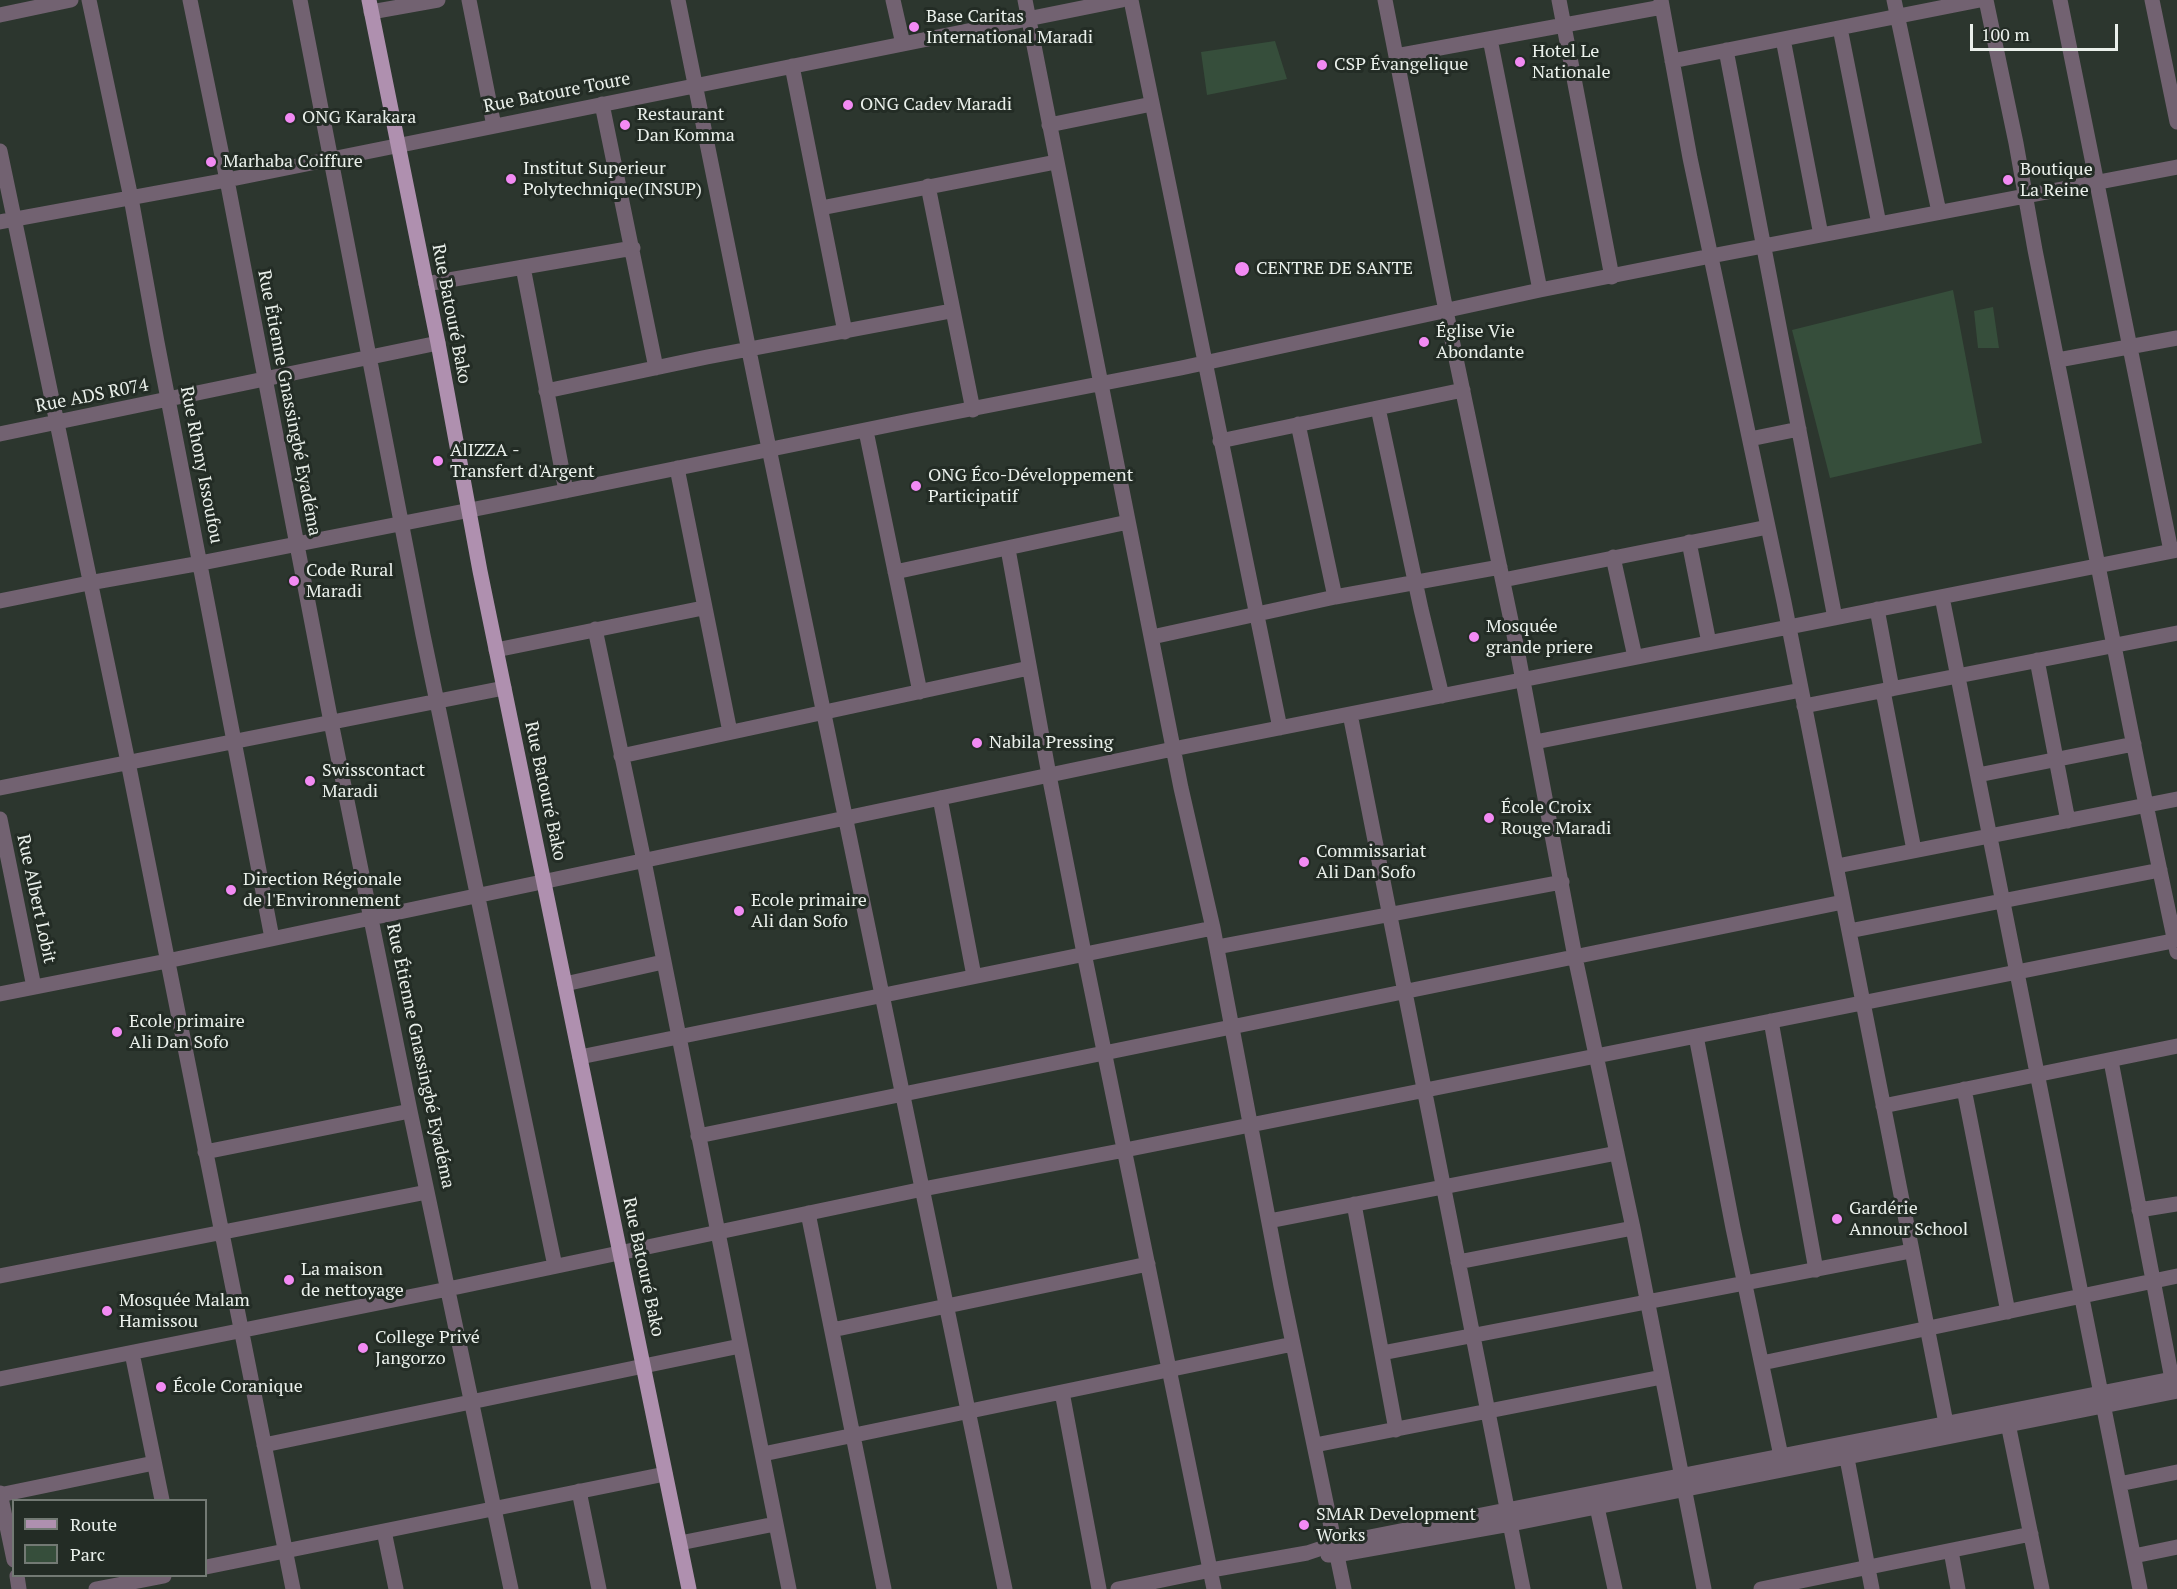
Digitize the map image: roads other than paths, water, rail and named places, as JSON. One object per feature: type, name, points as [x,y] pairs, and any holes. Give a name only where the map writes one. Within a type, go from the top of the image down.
[{"type":"main road","name":"Rue Batouré Bako","points":[[370,6],[438,343],[496,650],[689,1589]]},
{"type":"street","points":[[0,15],[71,0]]},
{"type":"street","name":"Rue Rhony Issoufou","points":[[89,0],[131,198],[272,938]]},
{"type":"street","name":"Rue Étienne Gnassingbé Eyadéma","points":[[190,0],[227,180],[331,722],[511,1589]]},
{"type":"street","points":[[300,0],[368,358],[555,1266]]},
{"type":"street","points":[[370,6],[438,0]]},
{"type":"street","points":[[469,0],[494,126]]},
{"type":"street","points":[[678,0],[1005,1589]]},
{"type":"street","points":[[893,0],[903,44]]},
{"type":"street","points":[[1025,0],[1173,749],[1217,947],[1293,1344],[1344,1589]]},
{"type":"street","name":"Rue Batoure Toure","points":[[7,221],[227,180],[1122,0]]},
{"type":"street","points":[[1131,0],[1280,728]]},
{"type":"street","points":[[1385,0],[1446,311],[1523,680],[1575,957],[1633,1228],[1704,1589]]},
{"type":"street","points":[[1559,0],[1612,277]]},
{"type":"street","points":[[1894,0],[1939,212]]},
{"type":"street","points":[[1672,61],[1980,0]]},
{"type":"street","points":[[0,1379],[448,1289],[923,1189],[2017,972],[2176,944],[2133,744],[1986,0]]},
{"type":"street","points":[[0,994],[168,961],[1173,749],[2174,551],[2060,0]]},
{"type":"street","points":[[2152,0],[2177,122]]},
{"type":"street","points":[[1396,56],[1564,25],[1661,4],[1789,627],[1946,1423]]},
{"type":"street","points":[[1840,28],[1879,224]]},
{"type":"street","points":[[1490,39],[1540,290]]},
{"type":"street","points":[[1783,39],[1821,235]]},
{"type":"street","points":[[1726,50],[1835,618]]},
{"type":"street","points":[[792,66],[845,332]]},
{"type":"street","points":[[602,104],[656,368]]},
{"type":"street","points":[[1049,125],[1152,104]]},
{"type":"street","points":[[0,151],[7,221],[57,423],[128,762],[293,1589]]},
{"type":"street","points":[[821,208],[1056,162]]},
{"type":"street","points":[[0,601],[1206,363],[1540,290],[2177,167]]},
{"type":"street","points":[[928,186],[951,311],[973,410]]},
{"type":"street","points":[[426,284],[633,248]]},
{"type":"street","points":[[523,267],[566,491]]},
{"type":"street","points":[[546,391],[951,311]]},
{"type":"street","points":[[2058,360],[2177,338]]},
{"type":"street","name":"Rue ADS R074","points":[[0,434],[438,343]]},
{"type":"street","points":[[1220,441],[1463,390]]},
{"type":"street","points":[[1378,408],[1415,583],[1442,696]]},
{"type":"street","points":[[1298,424],[1335,597]]},
{"type":"street","points":[[1750,439],[1799,429]]},
{"type":"street","points":[[866,431],[920,692]]},
{"type":"street","points":[[677,468],[730,732]]},
{"type":"street","points":[[895,572],[1128,522]]},
{"type":"street","points":[[1152,637],[1335,597],[1415,583],[1613,557],[1768,527]]},
{"type":"street","points":[[1689,542],[1709,643]]},
{"type":"street","points":[[1008,549],[1084,953],[1214,1589]]},
{"type":"street","points":[[1613,557],[1635,657]]},
{"type":"street","points":[[1942,597],[2140,1589]]},
{"type":"street","points":[[496,650],[704,608]]},
{"type":"street","points":[[1877,609],[1887,690],[1914,850]]},
{"type":"street","points":[[595,629],[644,861],[789,1589]]},
{"type":"street","points":[[1804,706],[2177,633]]},
{"type":"street","points":[[2037,660],[2068,821]]},
{"type":"street","points":[[621,756],[1029,668]]},
{"type":"street","points":[[0,788],[504,688]]},
{"type":"street","points":[[1535,742],[1801,690]]},
{"type":"street","points":[[1350,714],[1523,1589]]},
{"type":"street","points":[[1978,775],[2133,744]]},
{"type":"street","points":[[940,798],[974,976]]},
{"type":"street","points":[[1837,866],[2177,799]]},
{"type":"street","name":"Rue Albert Lobit","points":[[0,819],[34,987]]},
{"type":"street","points":[[1849,931],[2160,870]]},
{"type":"street","points":[[1217,947],[1562,882]]},
{"type":"street","points":[[698,1136],[1843,902]]},
{"type":"street","points":[[580,1057],[1213,928]]},
{"type":"street","points":[[565,984],[663,962]]},
{"type":"street","points":[[1771,1021],[1816,1270]]},
{"type":"street","points":[[1696,1036],[1781,1456]]},
{"type":"street","points":[[1883,1106],[2177,1046]]},
{"type":"street","points":[[1118,1589],[1211,1570],[1509,1517],[2101,1399],[2175,1382],[2153,1281],[2111,1061]]},
{"type":"street","points":[[1964,1089],[2008,1311]]},
{"type":"street","points":[[205,1152],[410,1111]]},
{"type":"street","points":[[1269,1221],[1617,1153]]},
{"type":"street","points":[[0,1276],[428,1192]]},
{"type":"street","points":[[1354,1204],[1396,1430]]},
{"type":"street","points":[[2139,1210],[2177,1204]]},
{"type":"street","points":[[808,1213],[884,1589]]},
{"type":"street","points":[[1458,1262],[1633,1228]]},
{"type":"street","points":[[1382,1353],[1911,1251]]},
{"type":"street","points":[[832,1330],[1148,1264]]},
{"type":"street","points":[[1762,1363],[2177,1276]]},
{"type":"street","points":[[763,1454],[1293,1344]]},
{"type":"street","points":[[264,1445],[740,1346]]},
{"type":"street","points":[[132,1353],[162,1499]]},
{"type":"street","points":[[1315,1445],[1662,1377]]},
{"type":"street","points":[[1062,1392],[1099,1589]]},
{"type":"street","points":[[1683,1482],[1781,1456],[1845,1450],[1946,1423],[2007,1418]]},
{"type":"street","points":[[2007,1418],[2042,1589]]},
{"type":"street","points":[[1845,1450],[1872,1589]]},
{"type":"street","points":[[12,1551],[0,1494],[154,1463]]},
{"type":"street","points":[[2119,1484],[2177,1472]]},
{"type":"street","points":[[207,1567],[665,1474]]},
{"type":"street","points":[[579,1491],[599,1589]]},
{"type":"street","points":[[1595,1500],[1615,1589]]},
{"type":"street","points":[[680,1543],[775,1524]]},
{"type":"street","points":[[384,1531],[396,1589]]},
{"type":"street","points":[[1761,1589],[2031,1534]]},
{"type":"street","points":[[2133,1556],[2177,1547]]},
{"type":"street","points":[[1950,1551],[1958,1589]]},
{"type":"street","points":[[96,1589],[154,1577]]},
{"type":"place","name":"Base Caritas International Maradi","points":[[914,27]]},
{"type":"place","name":"Hotel Le Nationale","points":[[1520,62]]},
{"type":"place","name":"CSP Évangelique","points":[[1322,65]]},
{"type":"place","name":"ONG Cadev Maradi","points":[[848,105]]},
{"type":"place","name":"ONG Karakara","points":[[290,118]]},
{"type":"place","name":"Restaurant Dan Komma","points":[[625,125]]},
{"type":"place","name":"Marhaba Coiffure","points":[[211,162]]},
{"type":"place","name":"Institut Superieur Polytechnique(INSUP)","points":[[511,179]]},
{"type":"place","name":"Boutique La Reine","points":[[2008,180]]},
{"type":"place","name":"CENTRE DE SANTE","points":[[1242,269]]},
{"type":"place","name":"Église Vie Abondante","points":[[1424,342]]},
{"type":"place","name":"AlIZZA - Transfert d'Argent","points":[[438,461]]},
{"type":"place","name":"ONG Éco-Développement Participatif","points":[[916,486]]},
{"type":"place","name":"Code Rural Maradi","points":[[294,581]]},
{"type":"place","name":"Mosquée grande priere","points":[[1474,637]]},
{"type":"place","name":"Nabila Pressing","points":[[977,743]]},
{"type":"place","name":"Swisscontact Maradi","points":[[310,781]]},
{"type":"place","name":"École Croix Rouge Maradi","points":[[1489,818]]},
{"type":"place","name":"Commissariat Ali Dan Sofo","points":[[1304,862]]},
{"type":"place","name":"Direction Régionale de l'Environnement","points":[[231,890]]},
{"type":"place","name":"Ecole primaire Ali dan Sofo","points":[[739,911]]},
{"type":"place","name":"Ecole primaire Ali Dan Sofo","points":[[117,1032]]},
{"type":"place","name":"Gardérie Annour School","points":[[1837,1219]]},
{"type":"place","name":"La maison de nettoyage","points":[[289,1280]]},
{"type":"place","name":"Mosquée Malam Hamissou","points":[[107,1311]]},
{"type":"place","name":"College Privé Jangorzo","points":[[363,1348]]},
{"type":"place","name":"École Coranique","points":[[161,1387]]},
{"type":"place","name":"SMAR Development Works","points":[[1304,1525]]}]
